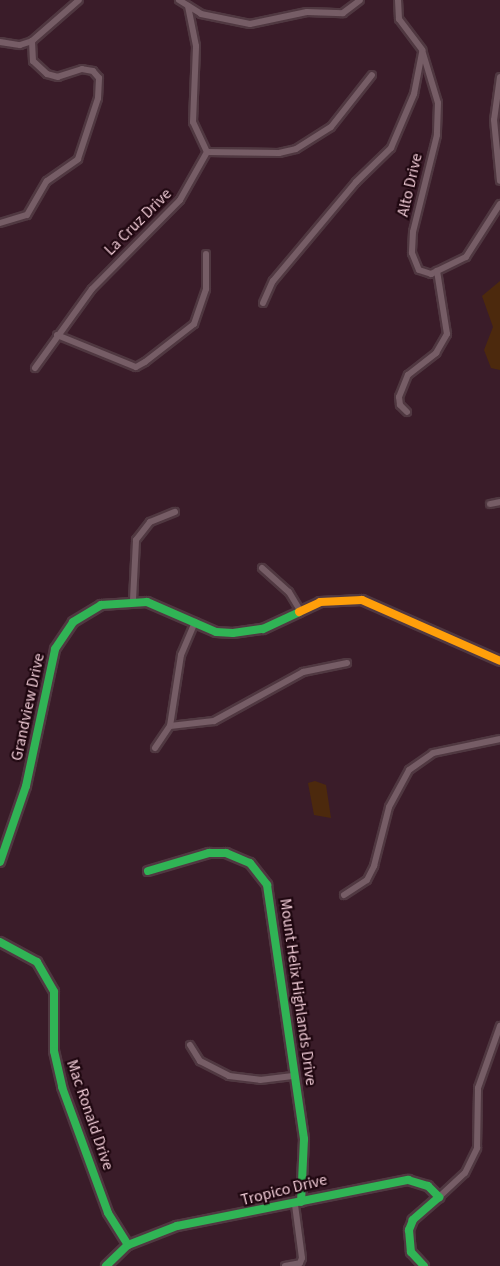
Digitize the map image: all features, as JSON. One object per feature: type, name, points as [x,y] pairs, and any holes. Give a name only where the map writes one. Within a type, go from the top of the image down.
[{"type":"street","points":[[0,42],[21,45],[32,41],[79,0]]},
{"type":"street","points":[[179,0],[218,19],[250,24],[307,12],[343,13],[360,0]]},
{"type":"street","name":"Alto Drive","points":[[398,0],[399,19],[422,50],[436,92],[438,116],[412,253],[419,270],[437,271]]},
{"type":"street","points":[[188,6],[196,46],[193,122],[207,152],[279,153],[296,149],[331,127],[372,75]]},
{"type":"street","points":[[0,224],[27,215],[47,181],[78,159],[98,98],[99,78],[93,71],[82,69],[58,77],[48,74],[33,60],[32,41]]},
{"type":"street","points":[[263,303],[273,281],[356,182],[391,148],[414,94],[422,50]]},
{"type":"street","points":[[500,77],[494,120],[500,181]]},
{"type":"street","name":"La Cruz Drive","points":[[34,368],[92,289],[180,200],[207,152]]},
{"type":"street","points":[[407,412],[399,405],[399,397],[408,375],[436,353],[447,334],[437,271],[474,249],[500,204]]},
{"type":"street","points":[[57,335],[136,367],[194,324],[206,289],[206,254]]},
{"type":"street","points":[[490,504],[500,502]]},
{"type":"street","points":[[133,600],[136,540],[150,522],[175,512]]},
{"type":"street","points":[[262,568],[289,592],[300,610]]},
{"type":"street","name":"Grandview Drive","points":[[0,862],[26,786],[59,642],[86,612],[109,603],[133,600],[163,607],[216,632],[241,633],[269,626],[300,610],[341,599],[372,602],[477,654],[500,661]]},
{"type":"street","points":[[155,748],[170,726],[181,655],[195,622]]},
{"type":"street","points":[[170,726],[214,721],[303,672],[347,663]]},
{"type":"street","points":[[344,896],[367,880],[374,866],[389,807],[409,770],[432,753],[500,738]]},
{"type":"street","name":"Mount Helix Highlands Drive","points":[[148,870],[220,852],[244,859],[260,873],[269,891],[293,1076],[304,1139],[298,1204]]},
{"type":"street","name":"Mac Ronald Drive","points":[[0,942],[36,962],[54,992],[54,1051],[62,1087],[108,1213],[128,1245]]},
{"type":"street","points":[[424,1266],[411,1252],[409,1230],[413,1220],[465,1173],[477,1148],[478,1088],[500,1026]]},
{"type":"street","points":[[190,1045],[200,1061],[229,1076],[260,1080],[293,1076]]},
{"type":"street","name":"Tropico Drive","points":[[106,1266],[128,1245],[177,1226],[298,1204],[408,1180],[428,1186],[439,1197]]},
{"type":"street","points":[[285,1266],[300,1263],[302,1258],[298,1204]]},
{"type":"shaded area","points":[[500,281],[500,370],[491,368],[484,350],[493,327],[482,296]]},
{"type":"shaded area","points":[[315,781],[326,785],[331,818],[314,815],[308,783]]},
{"type":"traffic: fast","points":[[0,862],[26,786],[55,649],[73,622],[101,605],[147,602],[216,632],[233,633],[263,629],[299,612]]},
{"type":"traffic: fast","points":[[148,871],[209,853],[226,853],[250,863],[267,885],[304,1139],[301,1202]]},
{"type":"traffic: fast","points":[[0,942],[37,962],[54,992],[54,1051],[62,1087],[108,1213],[128,1245]]},
{"type":"traffic: fast","points":[[106,1266],[128,1245],[177,1226],[408,1180],[428,1186],[439,1197],[413,1220],[409,1230],[411,1252],[424,1266]]},
{"type":"traffic: slow","points":[[299,612],[320,602],[362,600],[500,661]]}]
